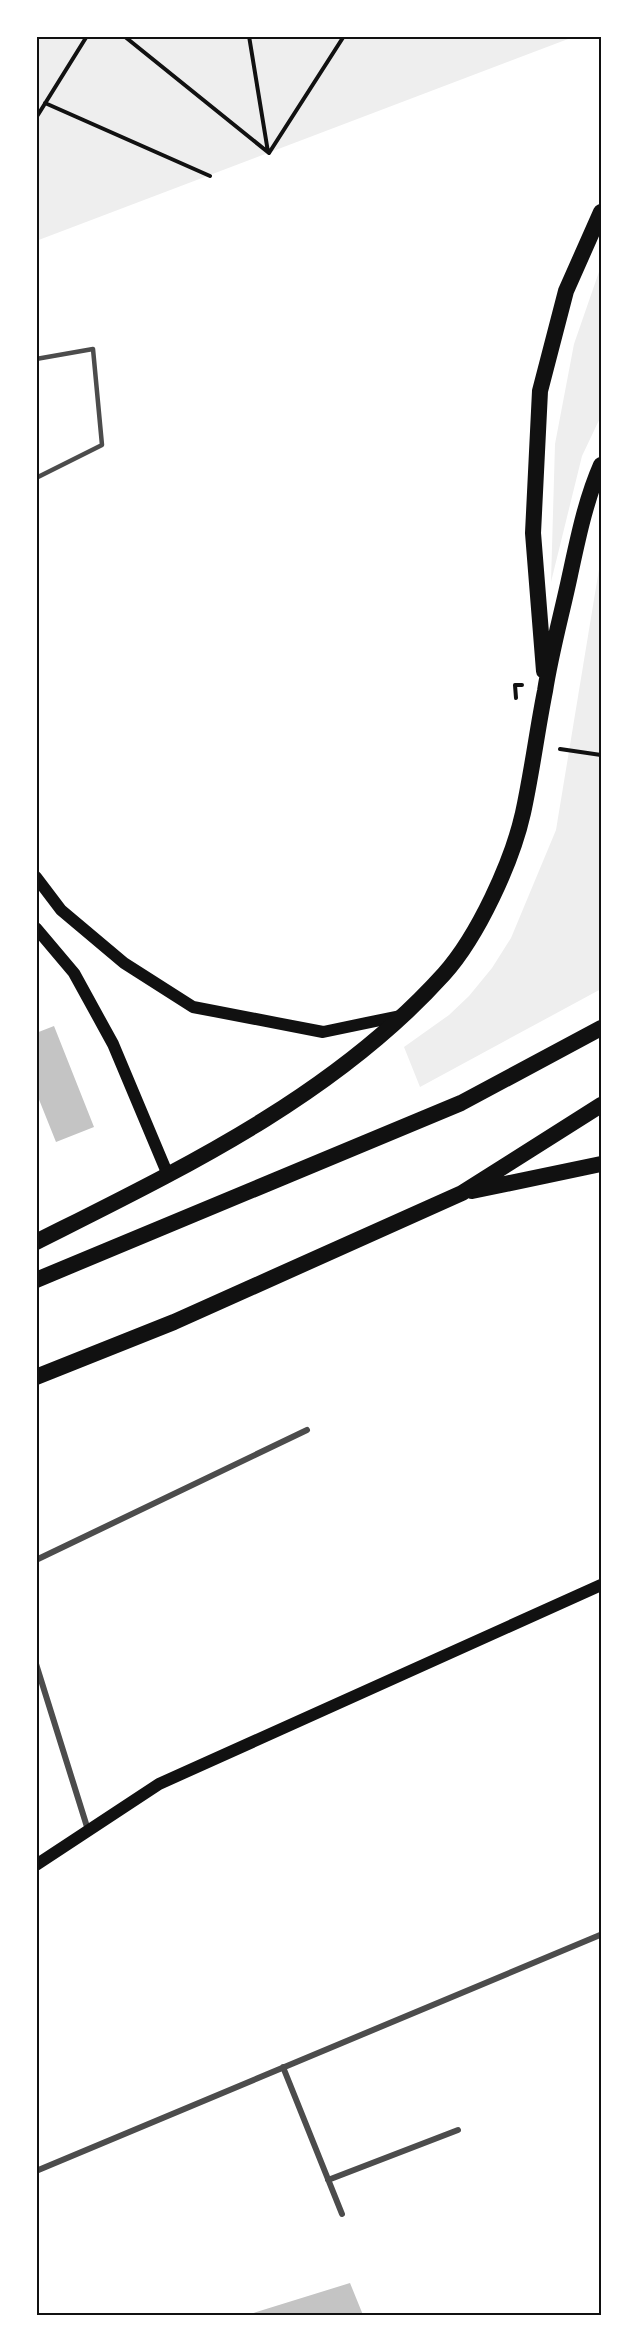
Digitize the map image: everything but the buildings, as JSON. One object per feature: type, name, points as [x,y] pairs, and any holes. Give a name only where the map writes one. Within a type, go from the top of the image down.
[{"type":"highway","points":[[545,688],[533,533],[540,391],[567,291],[601,212]]},
{"type":"highway","points":[[36,1242],[168,1175],[265,1120],[338,1069],[401,1016],[445,972],[480,921],[507,864],[522,816],[545,688],[576,549],[601,465]]},
{"type":"highway","points":[[36,1280],[461,1103],[601,1028]]},
{"type":"highway","points":[[36,1377],[174,1322],[462,1193],[601,1105]]},
{"type":"highway","points":[[462,1193],[601,1164]]},
{"type":"main road","points":[[36,877],[61,910],[124,963],[193,1007],[323,1032],[401,1016]]},
{"type":"main road","points":[[36,928],[74,973],[113,1044],[168,1175]]},
{"type":"main road","points":[[36,1865],[159,1784],[601,1585]]},
{"type":"street","points":[[36,1560],[307,1430]]},
{"type":"street","points":[[36,1665],[88,1831]]},
{"type":"street","points":[[36,2171],[600,1935]]},
{"type":"street","points":[[283,2067],[342,2214]]},
{"type":"street","points":[[328,2180],[458,2130]]},
{"type":"lane","points":[[36,359],[93,349],[102,445],[36,478]]},
{"type":"path","points":[[36,118],[87,36]]},
{"type":"path","points":[[124,36],[269,153]]},
{"type":"path","points":[[249,36],[269,153]]},
{"type":"path","points":[[269,153],[344,36]]},
{"type":"path","points":[[45,103],[210,176]]},
{"type":"shaded area","points":[[36,36],[576,36],[36,241]]},
{"type":"shaded area","points":[[601,266],[601,416],[582,456],[551,582],[555,444],[574,344]]},
{"type":"shaded area","points":[[601,557],[601,989],[420,1087],[404,1047],[449,1015],[469,996],[492,968],[511,938],[556,830]]}]
